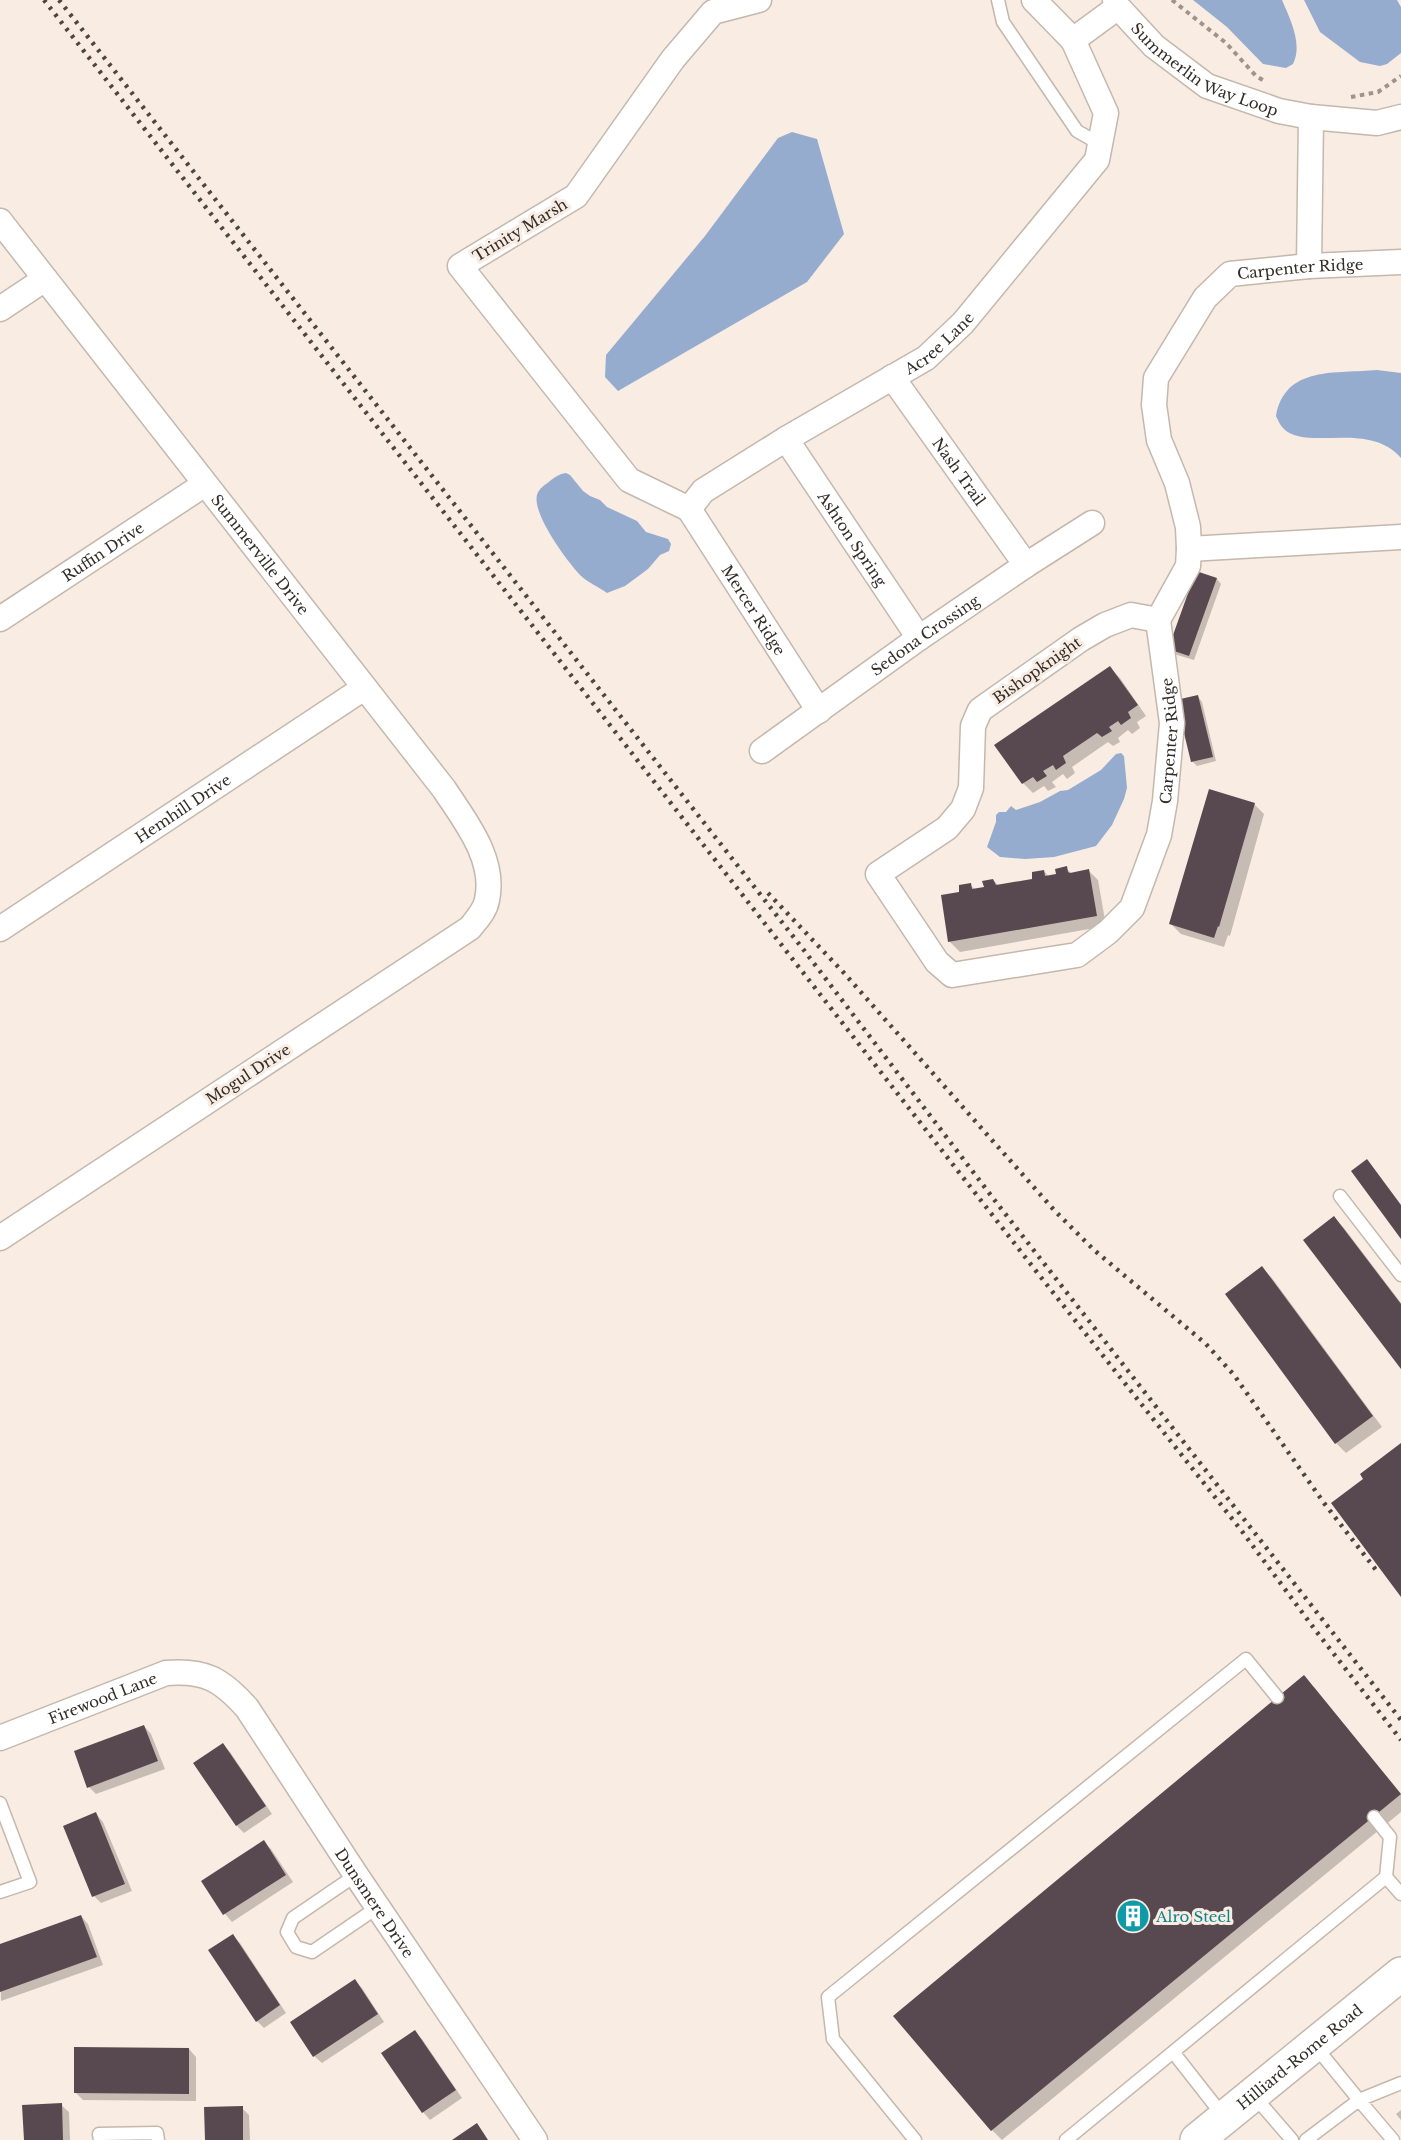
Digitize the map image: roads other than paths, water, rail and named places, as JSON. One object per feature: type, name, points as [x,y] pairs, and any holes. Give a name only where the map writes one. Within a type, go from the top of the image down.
[{"type":"main road","name":"Hilliard-Rome Road","points":[[1197,2140],[1401,1974]]},
{"type":"street","name":"Trinity Marsh","points":[[688,509],[629,480],[460,266],[576,196],[673,59],[713,12],[759,0]]},
{"type":"street","points":[[1034,0],[1073,40],[1117,4]]},
{"type":"street","name":"Summerlin Way Loop","points":[[1117,4],[1154,46],[1207,86],[1278,111],[1311,117],[1377,123],[1401,117]]},
{"type":"street","name":"Acree Lane","points":[[688,509],[704,491],[786,439],[926,358],[963,323],[1096,160],[1106,113],[1073,40]]},
{"type":"street","points":[[1309,266],[1311,117]]},
{"type":"street","name":"Summerville Drive","points":[[0,221],[444,789],[476,838],[489,881],[487,901]]},
{"type":"street","name":"Carpenter Ridge","points":[[878,874],[937,962],[952,975],[1077,955],[1108,932],[1132,908],[1159,835],[1165,801],[1172,723],[1158,620],[1188,566],[1189,549],[1188,528],[1178,483],[1158,440],[1154,405],[1156,378],[1205,298],[1230,274],[1309,266],[1401,262]]},
{"type":"street","points":[[0,309],[45,279]]},
{"type":"street","name":"Nash Trail","points":[[892,377],[1026,565]]},
{"type":"street","name":"Ashton Spring","points":[[786,439],[919,638]]},
{"type":"street","name":"Ruffin Drive","points":[[0,619],[205,484]]},
{"type":"street","name":"Mercer Ridge","points":[[688,509],[819,711]]},
{"type":"street","name":"Sedona Crossing","points":[[762,751],[919,638],[1026,565],[1092,524]]},
{"type":"street","points":[[1189,549],[1401,537]]},
{"type":"street","name":"Bishopknight","points":[[878,874],[947,828],[963,809],[971,788],[973,726],[980,710],[1081,639],[1105,625],[1131,615],[1158,620]]},
{"type":"street","name":"Hemhill Drive","points":[[0,929],[364,688]]},
{"type":"street","name":"Mogul Drive","points":[[0,1238],[470,928],[481,915],[487,901]]},
{"type":"street","name":"Firewood Lane","points":[[0,1738],[166,1673],[185,1671],[207,1675]]},
{"type":"street","name":"Dunsmere Drive","points":[[207,1675],[230,1689],[247,1708],[356,1875],[535,2140]]},
{"type":"lane","points":[[998,0],[1003,22],[1077,131],[1100,144]]},
{"type":"lane","points":[[1340,1196],[1401,1275]]},
{"type":"lane","points":[[915,2140],[833,2039],[828,1997],[1246,1659],[1277,1697]]},
{"type":"lane","points":[[0,1803],[30,1882],[0,1892]]},
{"type":"lane","points":[[1066,2140],[1386,1877],[1390,1837],[1374,1817]]},
{"type":"lane","points":[[356,1875],[293,1918],[287,1932],[296,1947],[312,1952],[378,1907]]},
{"type":"lane","points":[[1386,1877],[1401,1894]]},
{"type":"lane","points":[[1314,2045],[1394,2140]]},
{"type":"lane","points":[[1173,2052],[1225,2118]]},
{"type":"lane","points":[[1306,2140],[1359,2100],[1401,2084]]},
{"type":"lane","points":[[1253,2095],[1292,2140]]},
{"type":"lane","points":[[99,2140],[99,2134],[157,2133],[158,2140]]},
{"type":"water","points":[[1193,0],[1282,0],[1292,23],[1296,40],[1296,56],[1293,64],[1286,68],[1263,64],[1227,27]]},
{"type":"water","points":[[1304,0],[1397,0],[1401,7],[1401,53],[1387,64],[1380,66],[1360,62],[1320,32]]},
{"type":"water","points":[[792,132],[817,139],[844,234],[807,282],[618,391],[605,377],[606,355],[705,236],[778,138]]},
{"type":"water","points":[[1377,370],[1401,373],[1401,458],[1388,447],[1372,441],[1293,435],[1283,428],[1276,416],[1281,400],[1290,388],[1301,380],[1330,373]]},
{"type":"water","points":[[566,473],[583,491],[600,500],[607,507],[637,521],[646,532],[668,539],[671,544],[669,551],[660,555],[648,569],[625,586],[607,593],[583,578],[552,537],[537,503],[537,495],[541,489],[555,477]]},
{"type":"water","points":[[1121,753],[1124,756],[1127,788],[1112,825],[1096,846],[1054,857],[1025,859],[1000,857],[987,847],[996,822],[996,815],[999,812],[1006,812],[1011,806],[1016,810],[1040,802],[1060,791],[1068,790],[1101,770],[1116,754]]},
{"type":"railway","points":[[44,0],[1036,1271],[1241,1530],[1401,1740]]},
{"type":"railway","points":[[59,0],[803,949],[996,1202],[1401,1720]]},
{"type":"railway","points":[[768,893],[844,973],[1054,1210],[1094,1250],[1206,1344],[1234,1375],[1324,1503],[1376,1570]]},
{"type":"place","name":"Alro Steel","points":[[1133,1916]]}]
